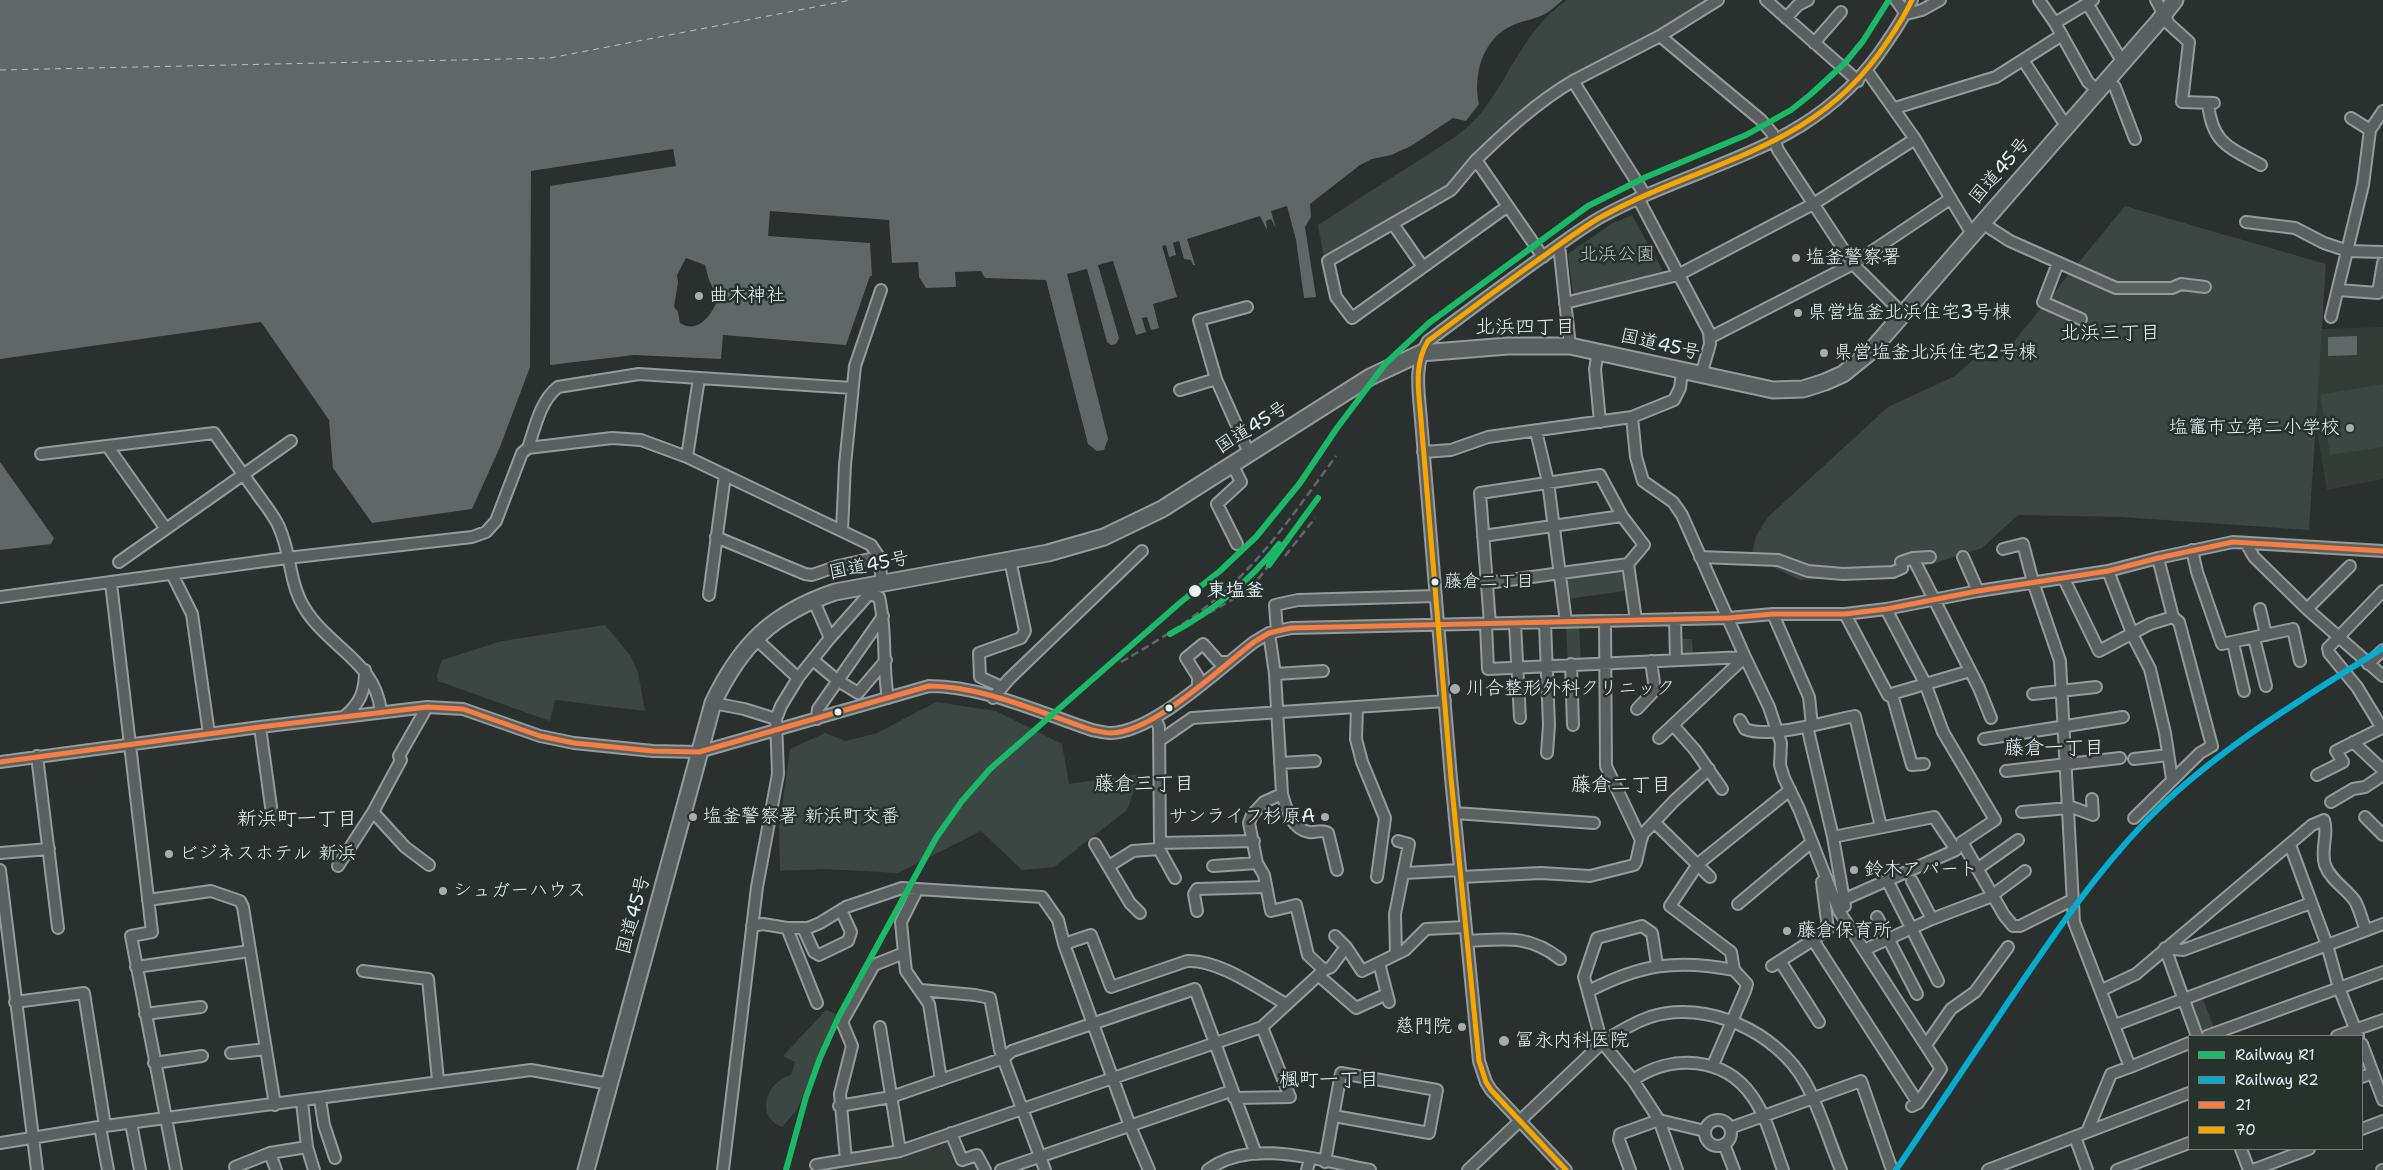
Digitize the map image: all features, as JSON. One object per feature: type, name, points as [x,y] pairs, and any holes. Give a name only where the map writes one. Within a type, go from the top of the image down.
[{"type":"highway","name":"国道45号","points":[[586,1170],[713,703],[726,676],[740,654],[772,623],[813,599],[1053,552],[1104,538],[1162,509],[1370,378],[1421,353],[1508,346],[1570,346],[1773,390],[1803,389],[1825,382],[1856,365],[1903,314],[2175,0]]},
{"type":"street","points":[[1508,206],[1352,318],[1336,297],[1328,261],[1452,190],[1476,160],[1518,118],[1548,95],[1660,36],[1718,0]]},
{"type":"street","points":[[1766,0],[1858,81]]},
{"type":"street","points":[[1786,18],[1798,5],[1808,0]]},
{"type":"street","points":[[1896,0],[1906,14]]},
{"type":"street","points":[[1566,1170],[1491,1090],[1482,1073],[1477,1046],[1444,701],[1423,452],[1417,374],[1421,353],[1428,341],[1586,226],[1641,197],[1776,141],[1804,126],[1828,108],[1867,71],[1906,14],[1912,0]]},
{"type":"street","points":[[1906,14],[1922,10],[1940,0]]},
{"type":"street","points":[[2039,0],[2055,23],[2088,82],[2115,87],[2134,139]]},
{"type":"street","points":[[2156,0],[2169,24],[2188,42],[2182,102],[2211,103],[2210,122],[2215,133],[2233,149],[2261,165]]},
{"type":"street","points":[[2055,23],[2090,2],[2122,61]]},
{"type":"street","points":[[1814,43],[1841,12]]},
{"type":"street","points":[[1895,108],[1996,77],[2062,35]]},
{"type":"street","points":[[1660,36],[1762,120],[1776,141],[1778,150],[1853,264],[1903,314]]},
{"type":"street","points":[[2022,60],[2066,126]]},
{"type":"street","points":[[1867,71],[1895,108],[1950,199],[1977,229],[2010,241],[2116,288],[2172,288],[2181,284],[2205,287]]},
{"type":"street","points":[[1574,81],[1641,197],[1711,337],[1701,375]]},
{"type":"street","points":[[2331,317],[2364,185],[2370,130],[2383,111]]},
{"type":"street","points":[[2351,118],[2370,130]]},
{"type":"street","points":[[1566,303],[1678,274],[1815,204],[1915,139]]},
{"type":"street","points":[[1476,160],[1543,256]]},
{"type":"street","points":[[1711,337],[1853,264],[1950,199]]},
{"type":"street","points":[[2246,222],[2294,228],[2324,243],[2348,251],[2383,252]]},
{"type":"street","points":[[1393,224],[1423,267]]},
{"type":"street","points":[[1559,244],[1570,346]]},
{"type":"street","points":[[2058,263],[2043,302],[2080,319]]},
{"type":"street","points":[[2338,290],[2378,293],[2383,263]]},
{"type":"street","points":[[842,531],[855,366],[881,290]]},
{"type":"street","points":[[1247,307],[1199,320],[1216,379],[1249,453]]},
{"type":"street","points":[[1598,352],[1595,369],[1600,422]]},
{"type":"street","points":[[1423,452],[1451,450],[1488,437],[1632,417],[1674,400],[1680,388],[1682,371]]},
{"type":"street","points":[[0,597],[287,558],[479,535],[492,527],[496,521],[522,453],[528,448],[543,406],[558,387],[639,374],[852,388]]},
{"type":"street","points":[[687,458],[699,378]]},
{"type":"street","points":[[1180,390],[1216,379]]},
{"type":"street","points":[[1632,417],[1636,457],[1643,480],[1662,493],[1677,508],[1745,657],[1764,694],[1781,743],[1780,765],[1844,918],[1942,1069],[1915,1104],[1813,940]]},
{"type":"street","points":[[1536,431],[1548,482],[1566,622]]},
{"type":"street","points":[[41,454],[214,434],[279,525],[296,595],[304,609],[313,621],[365,670],[376,687],[381,712]]},
{"type":"street","points":[[528,448],[612,438],[641,440],[725,475],[871,545],[879,557],[873,587],[798,678],[781,706],[776,719],[778,774],[757,887],[723,1170]]},
{"type":"street","points":[[119,562],[290,441]]},
{"type":"street","points":[[108,447],[166,529]]},
{"type":"street","points":[[1232,464],[1241,482],[1217,504],[1237,544]]},
{"type":"street","points":[[709,595],[725,475]]},
{"type":"street","points":[[1487,583],[1628,564],[1644,545],[1622,516],[1600,475],[1480,493],[1487,583],[1488,669],[1745,657]]},
{"type":"street","points":[[1483,536],[1622,516]]},
{"type":"street","points":[[716,537],[805,574],[812,575],[838,566],[879,557]]},
{"type":"street","points":[[0,762],[260,726],[427,707],[463,709],[540,736],[574,743],[653,751],[699,752],[929,686],[952,686],[1092,730],[1112,733],[1134,727],[1155,718],[1254,642],[1273,632],[1313,627],[1515,624],[1728,618],[1773,614],[1845,614],[1886,609],[1978,591],[2108,571],[2233,542],[2383,551]]},
{"type":"street","points":[[2246,543],[2254,557],[2307,609],[2383,676]]},
{"type":"street","points":[[2003,549],[2023,544],[2033,582],[2060,661],[2074,922],[2102,990],[2130,1067]]},
{"type":"street","points":[[2192,550],[2197,572],[2222,644],[2293,630],[2300,661]]},
{"type":"street","points":[[994,698],[1002,687],[1142,551]]},
{"type":"street","points":[[1700,557],[1778,560],[1808,571],[1843,574],[1893,572],[1902,568],[1901,562],[1913,558],[1930,557]]},
{"type":"street","points":[[1963,557],[1978,591]]},
{"type":"street","points":[[1913,558],[1970,671],[1990,718]]},
{"type":"street","points":[[2134,818],[2200,753],[2212,746],[2179,622],[2173,616],[2158,558]]},
{"type":"street","points":[[1002,687],[980,677],[979,652],[1021,638],[1025,631],[1010,560]]},
{"type":"street","points":[[1628,564],[1636,620]]},
{"type":"street","points":[[2307,609],[2350,566]]},
{"type":"street","points":[[2108,571],[2150,669],[2172,779]]},
{"type":"street","points":[[172,574],[192,614],[209,734]]},
{"type":"street","points":[[2064,579],[2099,650],[2150,624],[2173,616]]},
{"type":"street","points":[[111,583],[152,932],[131,936],[176,1170]]},
{"type":"street","points":[[873,587],[879,597],[883,616],[886,660],[885,683],[888,698]]},
{"type":"street","points":[[2317,776],[2343,762],[2336,751],[2383,728],[2357,687],[2329,653],[2328,648],[2383,592]]},
{"type":"street","points":[[1337,870],[1328,833],[1325,831],[1309,832],[1294,823],[1288,814],[1282,794],[1273,632],[1275,605],[1298,600],[1436,596]]},
{"type":"street","points":[[813,599],[830,638]]},
{"type":"street","points":[[1886,609],[1924,683],[1943,732],[1995,820],[1962,842],[2008,920],[2013,926],[2020,926],[2072,900]]},
{"type":"street","points":[[2260,609],[2266,635]]},
{"type":"street","points":[[1773,614],[1810,697],[1809,725],[1845,899],[1844,918]]},
{"type":"street","points":[[1845,614],[1888,695],[1893,698],[1912,765],[1924,764]]},
{"type":"street","points":[[817,719],[818,709],[883,616]]},
{"type":"street","points":[[1675,619],[1676,660]]},
{"type":"street","points":[[1605,621],[1606,766],[1641,840]]},
{"type":"street","points":[[1545,623],[1549,725],[1547,753]]},
{"type":"street","points":[[1515,624],[1520,718]]},
{"type":"street","points":[[755,638],[798,678]]},
{"type":"street","points":[[2254,638],[2266,686]]},
{"type":"street","points":[[2233,643],[2244,691]]},
{"type":"street","points":[[1198,685],[1198,678],[1186,658],[1204,644],[1219,662],[1227,662]]},
{"type":"street","points":[[2368,664],[2383,650]]},
{"type":"street","points":[[1660,738],[1745,657]]},
{"type":"street","points":[[813,660],[837,680],[858,692],[886,660]]},
{"type":"street","points":[[1637,709],[1654,690],[1651,661]]},
{"type":"street","points":[[1571,664],[1573,724]]},
{"type":"street","points":[[345,716],[356,706],[362,696],[365,670]]},
{"type":"street","points":[[1275,674],[1323,671]]},
{"type":"street","points":[[1888,695],[1970,671]]},
{"type":"street","points":[[2033,694],[2096,687]]},
{"type":"street","points":[[1159,741],[1192,718],[1444,701]]},
{"type":"street","points":[[713,703],[744,709],[776,719]]},
{"type":"street","points":[[338,866],[374,812],[401,760],[399,756],[427,707]]},
{"type":"street","points":[[1357,708],[1356,739],[1362,762],[1385,818],[1377,876]]},
{"type":"street","points":[[1740,720],[1745,729],[1750,731],[1777,731],[1855,716],[1881,827]]},
{"type":"street","points":[[1984,739],[2123,717]]},
{"type":"street","points":[[1155,718],[1159,728],[1159,846],[1175,878]]},
{"type":"street","points":[[1672,725],[1709,769],[1722,789]]},
{"type":"street","points":[[260,726],[272,814]]},
{"type":"street","points":[[2353,742],[2383,770]]},
{"type":"street","points":[[2134,759],[2168,755]]},
{"type":"street","points":[[37,756],[58,928]]},
{"type":"street","points":[[2006,771],[2120,758]]},
{"type":"street","points":[[1280,764],[1315,761]]},
{"type":"street","points":[[1405,873],[1600,874],[1634,865],[1643,834],[1674,801],[1709,769]]},
{"type":"street","points":[[2331,802],[2353,789],[2365,787],[2383,775]]},
{"type":"street","points":[[1713,1065],[1746,984],[1734,970],[1731,952],[1670,906],[1698,864],[1790,790]]},
{"type":"street","points":[[1282,794],[1264,802],[1252,814],[1249,831],[1254,841],[1257,863],[1264,874],[1271,910],[1296,905],[1308,954],[1321,973],[1356,1008],[1388,998],[1379,963]]},
{"type":"street","points":[[2022,812],[2069,807],[2093,815],[2092,799]]},
{"type":"street","points":[[374,812],[404,847],[429,865]]},
{"type":"street","points":[[1455,813],[1594,823]]},
{"type":"street","points":[[1833,837],[1934,816],[1956,850],[1845,899]]},
{"type":"street","points":[[2365,817],[2383,835]]},
{"type":"street","points":[[2102,990],[2136,974],[2312,825],[2324,820],[2327,828],[2323,842],[2325,865],[2329,874],[2354,901],[2366,930]]},
{"type":"street","points":[[1655,823],[1710,877]]},
{"type":"street","points":[[1977,869],[2018,840]]},
{"type":"street","points":[[1109,866],[1133,851],[1159,846],[1254,841]]},
{"type":"street","points":[[1396,954],[1395,914],[1410,844],[1398,841]]},
{"type":"street","points":[[1738,904],[1812,842]]},
{"type":"street","points":[[1095,844],[1130,903],[1140,913]]},
{"type":"street","points":[[2290,845],[2327,945],[2339,988],[2357,1033]]},
{"type":"street","points":[[0,853],[49,849]]},
{"type":"street","points":[[1213,866],[1257,863]]},
{"type":"street","points":[[0,870],[37,1170]]},
{"type":"street","points":[[1864,950],[1932,919],[1990,897],[2025,871]]},
{"type":"street","points":[[1819,1022],[1776,963],[1828,929],[1822,882],[1826,878]]},
{"type":"street","points":[[1887,880],[1910,929],[1938,981]]},
{"type":"street","points":[[1912,881],[1932,919]]},
{"type":"street","points":[[1197,911],[1194,894],[1197,889],[1266,887]]},
{"type":"street","points":[[752,926],[763,924],[787,928],[803,928],[820,923],[841,910],[864,900],[902,888],[1042,897],[1047,901],[1058,920],[1064,944],[1130,1126],[1149,1170]]},
{"type":"street","points":[[917,890],[901,922],[906,971],[929,1004],[941,1080]]},
{"type":"street","points":[[148,900],[211,891],[240,901],[275,1105]]},
{"type":"street","points":[[2165,948],[2183,950],[2311,903]]},
{"type":"street","points":[[803,928],[814,952],[818,955],[826,952],[848,941],[851,932],[841,910]]},
{"type":"street","points":[[1877,916],[1917,994]]},
{"type":"street","points":[[2115,1025],[2383,924]]},
{"type":"street","points":[[1657,965],[1652,933],[1642,926],[1597,938],[1584,977],[1602,1042],[1633,1080],[1659,1120],[1677,1170]]},
{"type":"street","points":[[1335,936],[1346,947],[1362,970],[1406,950],[1426,930],[1465,927]]},
{"type":"street","points":[[787,928],[817,1002]]},
{"type":"street","points":[[1064,944],[1091,935],[1111,987],[1187,961],[1197,960],[1213,964],[1286,1004]]},
{"type":"street","points":[[1467,941],[1518,939],[1549,950],[1560,959]]},
{"type":"street","points":[[1926,1045],[1951,1009],[1975,992],[2008,946]]},
{"type":"street","points":[[816,1165],[900,1151],[1262,1027],[1321,973],[1331,967],[1346,947]]},
{"type":"street","points":[[2165,948],[2197,1035]]},
{"type":"street","points":[[136,967],[250,951]]},
{"type":"street","points":[[846,1160],[839,1106],[840,1094],[852,1046],[842,1022],[874,966],[904,953]]},
{"type":"street","points":[[1588,991],[1612,979],[1657,965],[1693,964],[1734,970]]},
{"type":"street","points":[[363,971],[428,979],[438,1080]]},
{"type":"street","points":[[2210,1035],[2383,972]]},
{"type":"street","points":[[839,1106],[891,1097],[1004,1058],[1012,1051],[1195,989],[1232,1094],[1256,1154]]},
{"type":"street","points":[[921,990],[990,998],[1000,1050],[1045,1170]]},
{"type":"street","points":[[15,1002],[84,993],[108,1170]]},
{"type":"street","points":[[145,1014],[202,1007]]},
{"type":"street","points":[[1468,1170],[1602,1042],[1644,1020],[1674,1013],[1697,1013],[1719,1017],[1732,1022],[1758,1035],[1790,1061],[1812,1098],[1841,1170]]},
{"type":"street","points":[[2344,1035],[2357,1033],[2383,1020]]},
{"type":"street","points":[[880,1026],[900,1151]]},
{"type":"street","points":[[1001,1170],[1232,1094],[1290,1097],[1262,1027]]},
{"type":"street","points":[[2087,1132],[2111,1074],[2188,1043]]},
{"type":"street","points":[[2363,1047],[2383,1100]]},
{"type":"street","points":[[231,1053],[266,1049]]},
{"type":"street","points":[[154,1063],[202,1056]]},
{"type":"street","points":[[1633,1080],[1652,1068],[1675,1063],[1688,1062],[1713,1065],[1743,1085],[1752,1096],[1783,1170]]},
{"type":"street","points":[[0,1143],[103,1126],[302,1102],[438,1080],[532,1070],[610,1084]]},
{"type":"street","points":[[2363,1077],[2373,1073]]},
{"type":"street","points":[[1325,1162],[1341,1074],[1437,1090],[1429,1133],[1334,1116]]},
{"type":"street","points":[[1730,1128],[1860,1081],[1892,1170]]},
{"type":"street","points":[[1988,1170],[2188,1093]]},
{"type":"street","points":[[320,1099],[324,1125],[335,1158]]},
{"type":"street","points":[[302,1102],[307,1147],[314,1170]]},
{"type":"street","points":[[1630,1170],[1619,1140],[1620,1134],[1659,1120],[1706,1131]]},
{"type":"street","points":[[1717,1120],[1725,1122],[1730,1128],[1731,1135],[1724,1144],[1712,1144],[1707,1138],[1706,1131],[1709,1123],[1717,1120]]},
{"type":"street","points":[[2363,1129],[2383,1121]]},
{"type":"street","points":[[131,1123],[140,1170]]},
{"type":"street","points":[[952,1133],[962,1160],[977,1155],[985,1170]]},
{"type":"street","points":[[2075,1137],[2087,1170]]},
{"type":"street","points":[[2117,1170],[2188,1143]]},
{"type":"street","points":[[1724,1144],[1734,1170]]},
{"type":"street","points":[[236,1170],[235,1166],[270,1153],[307,1147]]},
{"type":"street","points":[[2241,1150],[2251,1170],[2306,1150]]},
{"type":"street","points":[[1208,1170],[1226,1161],[1272,1152],[1370,1170]]},
{"type":"street","points":[[270,1153],[276,1170]]},
{"type":"street","points":[[1307,1170],[1310,1159]]},
{"type":"shaded area","points":[[0,0],[1563,0],[1545,14],[1509,27],[1492,41],[1486,50],[1479,71],[1477,93],[1479,104],[1466,121],[1453,118],[1411,146],[1360,165],[1310,204],[1311,217],[1305,227],[1316,297],[1304,298],[1296,240],[1287,206],[1271,211],[1276,228],[1271,219],[1266,221],[1267,230],[1260,216],[1187,239],[1195,265],[1193,265],[1191,260],[1184,259],[1179,241],[1173,243],[1176,255],[1169,257],[1166,245],[1162,246],[1177,297],[1153,304],[1159,328],[1151,330],[1147,317],[1142,318],[1146,332],[1136,335],[1113,261],[1098,265],[1119,338],[1116,344],[1111,345],[1107,342],[1087,269],[1067,274],[1108,439],[1104,450],[1097,451],[1088,444],[1046,280],[985,278],[981,271],[955,272],[956,287],[926,288],[919,277],[918,262],[892,263],[889,220],[770,211],[768,236],[870,243],[872,276],[870,276],[846,345],[723,335],[721,359],[634,355],[550,365],[550,186],[676,166],[673,149],[531,171],[530,367],[500,447],[472,509],[372,523],[333,468],[329,420],[261,322],[0,359]],"holes":[[[686,258],[705,265],[709,280],[718,299],[704,321],[698,325],[687,326],[680,323],[678,312],[674,307],[678,282],[677,275]]]},
{"type":"shaded area","name":"塩竈市立第二小学校","points":[[2383,327],[2383,479],[2327,490],[2310,391],[2322,329]]},
{"type":"shaded area","points":[[2357,336],[2357,355],[2328,356],[2328,337]]},
{"type":"shaded area","points":[[0,462],[54,538],[51,544],[0,550]]},
{"type":"shaded area","points":[[945,1141],[951,1142],[959,1165],[973,1161],[978,1162],[981,1170],[822,1170],[907,1155]]},
{"type":"green space","points":[[1567,0],[1709,0],[1658,33],[1553,87],[1516,115],[1476,154],[1448,188],[1324,259],[1318,225],[1455,137],[1470,125],[1493,96],[1530,37],[1553,11]]},
{"type":"green space","points":[[2125,206],[2326,264],[2309,530],[2121,517],[2018,515],[1982,548],[1897,575],[1800,580],[1751,557],[1756,536],[1768,517],[1888,407],[1955,376],[1973,360],[1997,362]]},
{"type":"green space","name":"北浜公園","points":[[1632,215],[1663,271],[1574,300],[1568,254],[1611,224]]},
{"type":"green space","points":[[2383,384],[2383,447],[2330,455],[2320,395]]},
{"type":"green space","points":[[1623,565],[1625,591],[1567,599],[1563,572]]},
{"type":"green space","points":[[1566,622],[1579,622],[1581,664],[1568,665]]},
{"type":"green space","points":[[605,625],[630,655],[638,672],[645,711],[555,700],[550,721],[438,681],[437,675],[442,660],[502,641]]},
{"type":"green space","points":[[1679,639],[1692,639],[1693,653],[1681,654]]},
{"type":"green space","points":[[936,702],[996,711],[1062,744],[1069,784],[1140,774],[1127,810],[1054,867],[1022,870],[981,831],[898,873],[824,869],[780,871],[779,828],[790,749],[825,733],[846,741],[877,733]]},
{"type":"green space","points":[[2200,992],[2216,1033],[2197,1035],[2184,999]]},
{"type":"green space","points":[[826,1010],[836,1014],[797,1110],[782,1127],[773,1122],[768,1115],[766,1107],[770,1091],[776,1084],[791,1075],[795,1062],[783,1056]]},
{"type":"ferry route","points":[[0,70],[550,58],[851,0]]},
{"type":"railway","points":[[1121,662],[1183,624],[1239,578],[1278,534],[1336,456]]},
{"type":"railway","points":[[1198,619],[1230,601],[1260,577],[1318,498]]},
{"type":"railway","points":[[1285,556],[1315,518]]},
{"type":"rail line","name":"R1","points":[[786,1170],[806,1097],[820,1058],[839,1016],[936,838],[962,801],[990,769],[1182,601],[1220,571],[1256,537],[1300,483],[1337,428],[1386,363],[1429,323],[1588,206],[1646,177],[1746,135],[1791,110],[1845,63],[1863,41],[1889,0]]},
{"type":"rail line","name":"R1","points":[[1269,565],[1318,498]]},
{"type":"rail line","name":"R1","points":[[1170,634],[1201,616],[1229,595],[1255,571],[1279,544]]},
{"type":"rail line","name":"R2","points":[[1896,1170],[2058,929],[2109,863],[2146,821],[2199,772],[2229,749],[2290,707],[2383,648]]},
{"type":"transit line","name":"70","points":[[1566,1170],[1491,1090],[1486,1082],[1479,1061],[1451,778],[1419,400],[1418,379],[1420,360],[1428,341],[1592,222],[1641,197],[1757,149],[1793,130],[1827,108],[1858,79],[1890,37],[1912,0]]},
{"type":"transit line","name":"21","points":[[0,762],[427,707],[463,709],[540,736],[574,743],[653,751],[699,752],[929,686],[970,690],[991,695],[1092,730],[1111,733],[1128,730],[1166,711],[1254,642],[1269,633],[1291,628],[1728,618],[1773,614],[1845,614],[1886,609],[1978,591],[2108,571],[2233,542],[2383,551]]},
{"type":"place","name":"塩釜警察署","points":[[1796,258]]},
{"type":"place","name":"曲木神社","points":[[699,296]]},
{"type":"place","name":"県営塩釜北浜住宅3号棟","points":[[1798,313]]},
{"type":"place","name":"県営塩釜北浜住宅2号棟","points":[[1824,353]]},
{"type":"place","name":"塩竈市立第二小学校","points":[[2350,428]]},
{"type":"place","name":"藤倉二丁目","points":[[1435,582]]},
{"type":"place","name":"東塩釜","points":[[1195,591]]},
{"type":"place","name":"川合整形外科クリニック","points":[[1455,689]]},
{"type":"place","name":"塩釜警察署 新浜町交番","points":[[693,817]]},
{"type":"place","name":"サンライフ杉原A","points":[[1325,817]]},
{"type":"place","name":"ビジネスホテル 新浜","points":[[169,854]]},
{"type":"place","name":"鈴木アパート","points":[[1854,870]]},
{"type":"place","name":"シュガーハウス","points":[[443,891]]},
{"type":"place","name":"藤倉保育所","points":[[1787,931]]},
{"type":"place","name":"慈門院","points":[[1462,1027]]},
{"type":"place","name":"冨永内科医院","points":[[1504,1041]]},
{"type":"district","name":"北浜四丁目","points":[[1525,328]]},
{"type":"district","name":"北浜三丁目","points":[[2110,334]]},
{"type":"district","name":"藤倉一丁目","points":[[2054,749]]},
{"type":"district","name":"藤倉三丁目","points":[[1144,785]]},
{"type":"district","name":"藤倉二丁目","points":[[1621,786]]},
{"type":"district","name":"新浜町一丁目","points":[[297,820]]},
{"type":"district","name":"楓町一丁目","points":[[1329,1081]]}]
